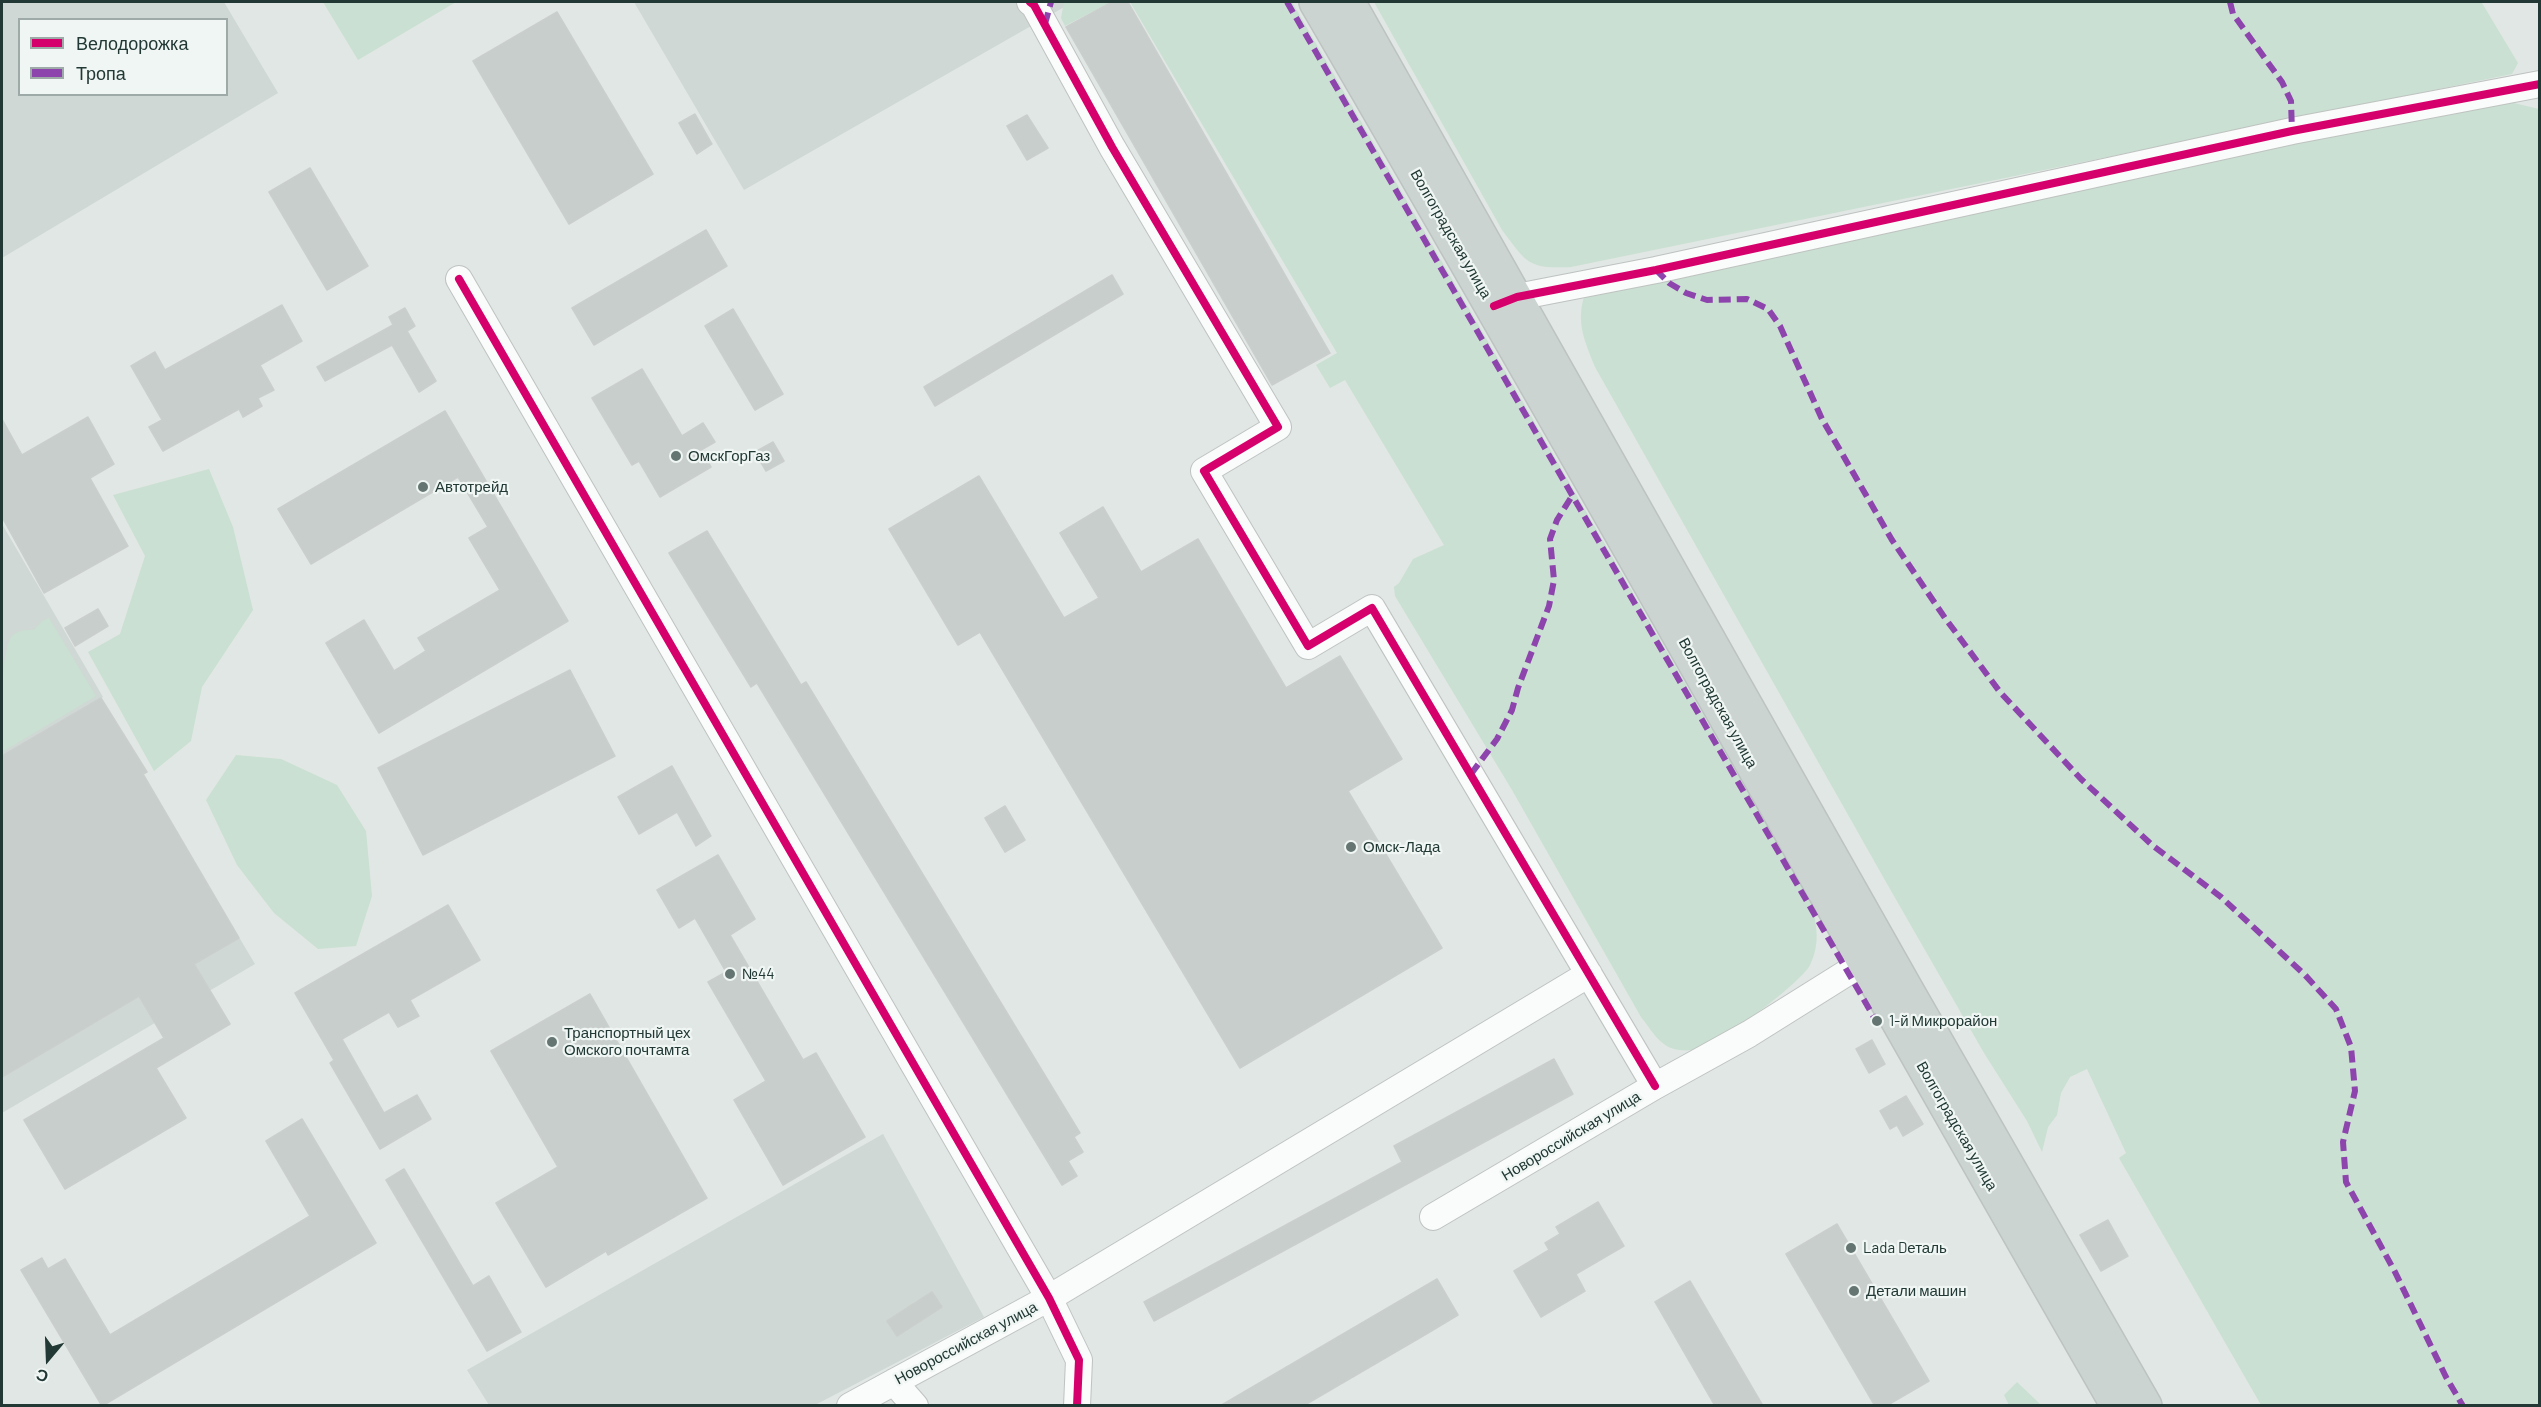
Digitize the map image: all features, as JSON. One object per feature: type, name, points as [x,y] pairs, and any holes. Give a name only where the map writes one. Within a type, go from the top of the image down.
[{"type":"main road","name":"Волгоградская улица","points":[[1316,2],[1505,302],[1906,989],[2145,1406]]},
{"type":"main road","name":"Волгоградская улица","points":[[1348,2],[1505,302],[1864,962],[2118,1406]]},
{"type":"street","points":[[1030,2],[1034,4],[1112,147],[1278,427],[1204,471],[1308,646],[1372,608],[1656,1086]]},
{"type":"street","points":[[1505,302],[2292,131],[2540,84]]},
{"type":"street","points":[[459,279],[1049,1298],[1079,1360],[1077,1406]]},
{"type":"street","name":"Новороссийская улица","points":[[1432,1217],[1749,1034],[1864,962]]},
{"type":"street","name":"Новороссийская улица","points":[[850,1406],[1049,1298],[1589,974]]},
{"type":"street","points":[[894,1382],[915,1406]]},
{"type":"shaded area","points":[[2,2],[224,2],[278,93],[2,258]]},
{"type":"shaded area","points":[[634,2],[1073,2],[744,190]]},
{"type":"shaded area","points":[[2,524],[103,697],[2,756]]},
{"type":"shaded area","points":[[194,862],[255,964],[2,1113],[2,975]]},
{"type":"shaded area","points":[[883,1134],[984,1317],[815,1405],[489,1405],[467,1370]]},
{"type":"green space","points":[[323,2],[456,2],[358,60]]},
{"type":"green space","points":[[1064,2],[1111,2],[1065,26],[1061,18]]},
{"type":"green space","points":[[1130,2],[1292,2],[1812,903],[1817,941],[1810,965],[1777,998],[1711,1043],[1694,1050],[1674,1049],[1659,1040],[1641,1017],[1512,790],[1395,596],[1394,587],[1399,583],[1413,559],[1444,545],[1345,380],[1330,388],[1316,365],[1337,353]]},
{"type":"green space","points":[[1374,2],[2484,2],[2482,3],[2518,63],[2512,74],[1571,267],[1546,267],[1523,257],[1502,230]]},
{"type":"green space","points":[[2497,99],[2539,109],[2539,1405],[2261,1405],[2119,1158],[2126,1153],[2087,1069],[2070,1077],[2061,1093],[2057,1115],[2048,1127],[2042,1152],[2027,1121],[1984,1053],[1886,882],[1595,367],[1581,324],[1582,306],[1584,297]]},
{"type":"green space","points":[[209,469],[233,527],[253,610],[202,687],[191,741],[154,771],[88,652],[120,634],[145,556],[113,495]]},
{"type":"green space","points":[[49,618],[96,696],[2,752],[3,673],[8,645],[14,634],[34,630],[42,621]]},
{"type":"green space","points":[[236,755],[281,759],[337,785],[366,831],[372,896],[356,946],[318,949],[274,913],[237,865],[206,800]]},
{"type":"green space","points":[[2017,1382],[2041,1405],[2009,1405],[2004,1395]]},
{"type":"building","points":[[1112,2],[1128,2],[1330,353],[1272,385],[1066,27]]},
{"type":"building","points":[[557,12],[653,174],[569,224],[473,61]]},
{"type":"building","points":[[695,114],[712,144],[697,154],[679,123]]},
{"type":"building","points":[[1027,115],[1048,148],[1027,160],[1007,126]]},
{"type":"building","points":[[310,168],[368,266],[327,290],[269,192]]},
{"type":"building","points":[[706,230],[727,266],[594,345],[572,308]]},
{"type":"building","points":[[1112,275],[1123,294],[935,406],[924,387]]},
{"type":"building","points":[[282,305],[302,341],[260,365],[274,390],[258,398],[262,406],[243,417],[239,409],[163,451],[149,427],[162,420],[131,366],[155,352],[165,370]]},
{"type":"building","points":[[405,308],[415,326],[407,331],[436,381],[419,392],[392,345],[325,381],[317,367],[393,325],[389,317]]},
{"type":"building","points":[[733,309],[783,394],[755,410],[705,326]]},
{"type":"building","points":[[642,369],[682,436],[703,423],[715,442],[701,450],[711,467],[660,497],[639,461],[632,465],[592,398]]},
{"type":"building","points":[[445,411],[568,621],[379,733],[326,643],[364,620],[394,671],[426,651],[418,638],[500,590],[469,538],[488,527],[458,477],[311,564],[278,509]]},
{"type":"building","points":[[88,417],[114,464],[90,478],[128,546],[44,593],[2,517],[2,419],[22,455]]},
{"type":"building","points":[[773,442],[784,461],[766,471],[755,452]]},
{"type":"building","points":[[979,476],[1064,618],[1099,598],[1060,533],[1103,507],[1141,572],[1198,539],[1286,688],[1340,656],[1402,759],[1348,791],[1442,948],[1240,1068],[980,632],[958,645],[889,529]]},
{"type":"building","points":[[707,531],[801,685],[806,682],[1080,1133],[1074,1137],[1083,1152],[1068,1161],[1077,1176],[1062,1185],[757,683],[751,687],[669,553]]},
{"type":"building","points":[[98,609],[108,626],[75,646],[65,628]]},
{"type":"building","points":[[570,670],[615,756],[423,855],[378,768]]},
{"type":"building","points":[[101,698],[147,772],[143,774],[239,938],[194,964],[230,1024],[156,1068],[186,1118],[65,1189],[24,1120],[164,1038],[139,996],[2,1077],[2,756]]},
{"type":"building","points":[[672,766],[711,836],[696,846],[677,812],[639,834],[618,797]]},
{"type":"building","points":[[1005,806],[1025,840],[1005,852],[985,818]]},
{"type":"building","points":[[718,855],[755,919],[730,935],[803,1060],[816,1053],[865,1137],[783,1185],[734,1100],[766,1081],[708,982],[726,972],[695,918],[679,928],[657,890]]},
{"type":"building","points":[[448,905],[480,960],[410,1000],[419,1016],[398,1027],[389,1012],[342,1039],[384,1113],[417,1095],[431,1119],[380,1149],[330,1063],[334,1060],[295,993]]},
{"type":"building","points":[[590,994],[707,1198],[608,1255],[606,1251],[546,1287],[496,1203],[558,1167],[491,1051]]},
{"type":"building","points":[[1872,1040],[1885,1064],[1869,1073],[1856,1049]]},
{"type":"building","points":[[1554,1059],[1573,1094],[1154,1321],[1144,1302],[1402,1162],[1394,1146]]},
{"type":"building","points":[[1906,1096],[1923,1124],[1903,1136],[1897,1125],[1890,1129],[1880,1111]]},
{"type":"building","points":[[302,1119],[376,1243],[102,1406],[21,1270],[42,1258],[48,1269],[65,1259],[110,1335],[310,1216],[266,1141]]},
{"type":"building","points":[[404,1169],[473,1286],[489,1276],[521,1332],[487,1351],[386,1180]]},
{"type":"building","points":[[1598,1202],[1624,1246],[1576,1274],[1585,1291],[1541,1317],[1514,1271],[1549,1250],[1545,1243],[1560,1234],[1556,1227]]},
{"type":"building","points":[[2108,1220],[2128,1256],[2101,1271],[2080,1235]]},
{"type":"building","points":[[1837,1224],[1929,1381],[1886,1406],[1875,1406],[1786,1254]]},
{"type":"building","points":[[1437,1279],[1458,1315],[1428,1333],[1303,1406],[1220,1406]]},
{"type":"building","points":[[1690,1281],[1763,1406],[1715,1406],[1655,1302]]},
{"type":"building","points":[[932,1292],[942,1307],[897,1336],[887,1321]]},
{"type":"marked path","points":[[1045,24],[1051,2]]},
{"type":"marked path","points":[[1287,2],[1875,1019]]},
{"type":"marked path","points":[[2230,2],[2233,14],[2282,82],[2291,101],[2292,131]]},
{"type":"marked path","points":[[1656,270],[1669,283],[1686,293],[1707,300],[1747,299],[1768,309],[1780,326],[1822,419],[1892,540],[1945,618],[2000,692],[2081,779],[2152,845],[2221,897],[2305,975],[2336,1009],[2351,1047],[2355,1091],[2343,1142],[2346,1182],[2463,1406]]},
{"type":"marked path","points":[[1471,774],[1497,739],[1512,710],[1549,606],[1554,580],[1550,539],[1557,520],[1572,496]]},
{"type":"cycle path","points":[[1030,2],[1034,5],[1112,147],[1278,427],[1204,471],[1308,646],[1372,608],[1655,1086]]},
{"type":"cycle path","points":[[1494,306],[1517,297],[1656,270],[2292,131],[2540,84]]},
{"type":"cycle path","points":[[459,279],[1049,1298],[1079,1360],[1077,1406]]},
{"type":"place","name":"ОмскГорГаз","points":[[676,456]]},
{"type":"place","name":"Автотрейд","points":[[423,487]]},
{"type":"place","name":"Омск-Лада","points":[[1351,847]]},
{"type":"place","name":"№44","points":[[730,974]]},
{"type":"place","name":"1-й Микрорайон","points":[[1877,1021]]},
{"type":"place","name":"Транспортный цех Омского почтамта","points":[[552,1042]]},
{"type":"place","name":"Lada Dеталь","points":[[1851,1248]]},
{"type":"place","name":"Детали машин","points":[[1854,1291]]}]
